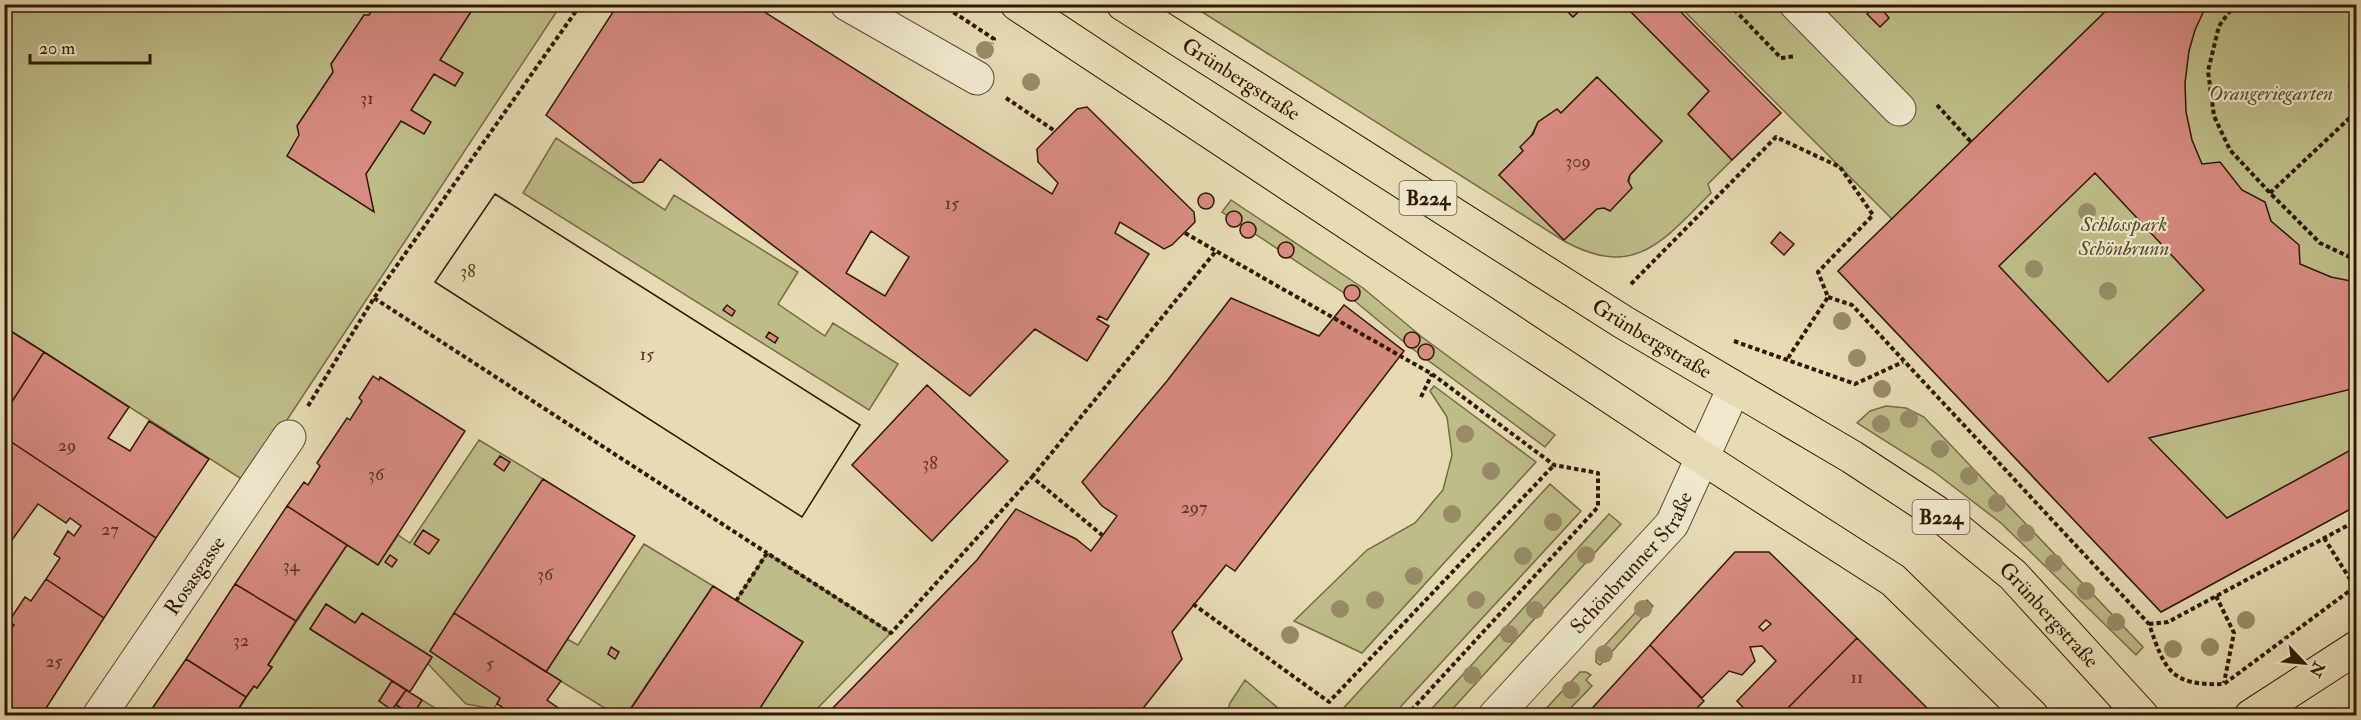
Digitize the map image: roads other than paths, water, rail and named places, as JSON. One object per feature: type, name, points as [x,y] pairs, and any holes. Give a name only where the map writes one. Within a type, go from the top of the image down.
[{"type":"main road","points":[[1017,4],[1703,458],[1893,580],[2032,716]]},
{"type":"main road","name":"Grünbergstraße","points":[[1123,4],[1623,322],[1852,457],[1936,512],[2013,575],[2142,716]]},
{"type":"main road","points":[[2251,716],[2356,648]]},
{"type":"main road","points":[[2114,688],[2136,704],[2160,716]]},
{"type":"street","points":[[847,4],[977,78]]},
{"type":"street","points":[[1796,4],[1899,109]]},
{"type":"street","name":"Schönbrunner Straße","points":[[1495,716],[1672,524],[1734,388]]},
{"type":"street","name":"Rosasgasse","points":[[99,716],[289,437]]},
{"type":"park label","name":"Orangeriegarten","points":[[2271,93]]},
{"type":"park label","name":"Schlosspark Schönbrunn","points":[[2124,236]]}]
